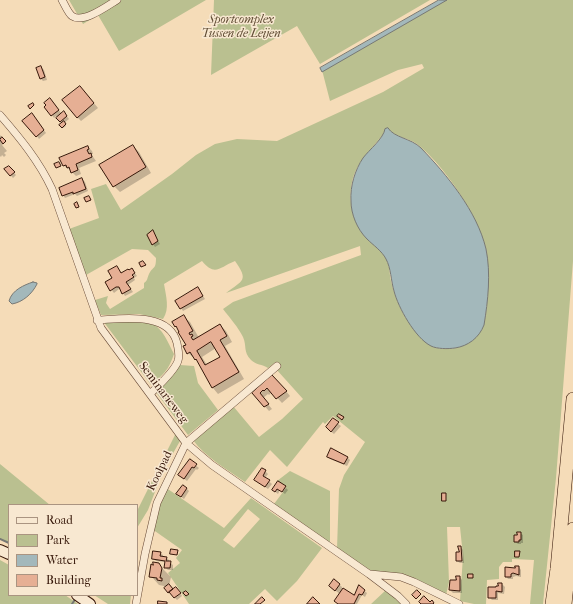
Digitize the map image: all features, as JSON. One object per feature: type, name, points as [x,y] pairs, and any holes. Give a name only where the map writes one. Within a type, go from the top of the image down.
[{"type":"highway","points":[[552,604],[557,569],[573,399]]},
{"type":"highway","points":[[565,604],[573,529]]},
{"type":"street","points":[[62,0],[71,15],[76,18],[85,18],[117,0]]},
{"type":"street","name":"Seminarieweg","points":[[0,115],[34,157],[45,174],[101,328],[186,442],[212,465],[369,574],[406,604]]},
{"type":"street","points":[[98,320],[146,318],[168,329],[175,338],[179,354],[178,362],[150,394]]},
{"type":"street","points":[[186,442],[277,366]]},
{"type":"street","name":"Koolpad","points":[[138,593],[157,503],[186,442]]},
{"type":"street","points":[[369,574],[402,578],[414,582],[460,604]]},
{"type":"street","points":[[78,596],[90,604]]},
{"type":"green space","name":"Sportcomplex Tussen de Leijen","points":[[69,0],[206,0],[119,51],[98,15],[83,24]]},
{"type":"green space","name":"Sportcomplex Tussen de Leijen","points":[[214,0],[430,0],[320,64],[297,26],[211,75]]},
{"type":"green space","points":[[442,0],[573,0],[573,261],[556,478],[543,604],[530,604],[534,560],[512,559],[512,562],[503,562],[499,567],[499,579],[487,580],[486,604],[474,604],[460,601],[463,556],[460,527],[447,527],[449,582],[446,595],[370,570],[337,549],[339,489],[344,475],[365,442],[333,416],[325,424],[323,422],[287,467],[270,450],[245,482],[210,458],[193,440],[233,406],[259,437],[282,419],[303,399],[276,369],[279,366],[276,362],[268,368],[251,360],[246,352],[241,333],[223,309],[233,302],[361,255],[360,246],[226,293],[242,280],[242,273],[235,261],[214,270],[202,261],[164,284],[167,307],[163,319],[139,314],[101,315],[95,300],[108,296],[106,303],[110,309],[144,288],[144,283],[147,280],[148,275],[155,266],[156,258],[148,250],[132,249],[86,275],[69,229],[99,218],[91,189],[106,184],[121,210],[196,155],[215,144],[237,139],[277,141],[383,92],[424,68],[422,64],[398,70],[330,101],[322,70]],"holes":[[[390,131],[417,144],[445,173],[458,190],[471,212],[486,249],[488,290],[486,313],[482,329],[474,338],[456,348],[443,349],[432,346],[428,344],[413,328],[399,306],[393,289],[386,258],[361,231],[354,217],[351,192],[352,183],[357,168],[385,132]]]},
{"type":"green space","points":[[103,321],[146,321],[159,328],[174,354],[165,372],[151,385]]},
{"type":"green space","points":[[180,365],[194,366],[198,383],[218,410],[188,435],[155,391]]},
{"type":"green space","points":[[176,433],[180,441],[163,471],[148,510],[138,526],[138,509]]},
{"type":"green space","points":[[0,464],[49,504],[8,504],[8,543],[0,539]]},
{"type":"green space","points":[[290,471],[330,491],[330,545],[274,504],[286,488],[277,481]]},
{"type":"green space","points":[[165,487],[224,528],[251,498],[322,548],[297,581],[277,601],[265,589],[249,604],[189,604],[168,573],[180,563],[176,558],[182,550],[152,529]],"holes":[[[248,509],[260,519],[234,548],[223,540]]]},
{"type":"green space","points":[[0,560],[8,564],[8,596],[66,596],[78,604],[0,604]]},
{"type":"green space","points":[[386,590],[401,604],[371,604]]},
{"type":"green space","points":[[96,596],[131,596],[130,604],[108,604]]},
{"type":"water","points":[[439,0],[447,0],[322,72],[320,68]]},
{"type":"water","points":[[388,128],[394,134],[421,148],[441,170],[460,194],[476,221],[482,235],[488,258],[489,277],[484,325],[479,334],[472,341],[460,347],[446,349],[433,347],[425,342],[413,329],[396,298],[386,259],[380,251],[363,235],[353,216],[351,195],[355,173],[363,158],[379,140],[385,129]]},
{"type":"water","points":[[33,282],[37,284],[27,297],[12,304],[9,301],[13,294],[22,286]]},
{"type":"building","points":[[41,66],[45,77],[40,79],[36,68]]},
{"type":"building","points":[[80,86],[94,103],[77,118],[62,100]]},
{"type":"building","points":[[50,98],[59,110],[51,116],[44,107],[46,105],[44,103]]},
{"type":"building","points":[[33,103],[34,105],[30,109],[28,106]]},
{"type":"building","points":[[64,111],[67,116],[60,122],[56,118]]},
{"type":"building","points":[[32,113],[44,130],[36,137],[22,121]]},
{"type":"building","points":[[64,121],[66,124],[62,128],[59,125]]},
{"type":"building","points":[[2,137],[6,141],[3,144],[0,140]]},
{"type":"building","points":[[133,145],[146,167],[113,187],[99,165]]},
{"type":"building","points":[[88,146],[89,149],[87,150],[89,154],[91,153],[92,157],[76,164],[78,170],[71,173],[69,167],[67,168],[66,165],[63,166],[59,158]]},
{"type":"building","points":[[59,162],[61,166],[56,168],[54,164]]},
{"type":"building","points":[[9,166],[15,172],[10,176],[4,169]]},
{"type":"building","points":[[82,178],[86,189],[62,196],[59,188]]},
{"type":"building","points":[[89,196],[91,200],[86,202],[84,198]]},
{"type":"building","points":[[77,202],[79,207],[76,208],[74,204]]},
{"type":"building","points":[[153,230],[158,241],[152,245],[147,235]]},
{"type":"building","points":[[143,261],[146,265],[141,267],[139,263]]},
{"type":"building","points":[[117,266],[121,273],[132,268],[135,273],[132,275],[134,277],[126,282],[131,289],[122,294],[119,287],[116,287],[110,291],[105,282],[112,278],[108,271]]},
{"type":"building","points":[[198,287],[203,296],[180,309],[175,301]]},
{"type":"building","points":[[184,315],[193,331],[189,333],[190,335],[192,334],[193,336],[191,337],[193,340],[220,324],[227,336],[220,340],[239,372],[212,388],[196,359],[195,360],[190,352],[187,354],[183,346],[186,345],[176,326],[175,327],[172,322]],"holes":[[[211,342],[220,357],[205,365],[197,351]]]},
{"type":"building","points":[[272,375],[287,391],[276,399],[267,388],[264,391],[263,390],[260,393],[269,404],[264,407],[252,393]]},
{"type":"building","points":[[339,414],[344,417],[342,420],[337,416]]},
{"type":"building","points":[[333,418],[339,422],[331,432],[326,427]]},
{"type":"building","points":[[331,448],[348,457],[344,464],[327,457]]},
{"type":"building","points":[[190,459],[197,464],[194,468],[192,467],[184,479],[178,475]]},
{"type":"building","points":[[262,468],[266,470],[263,476],[270,480],[265,487],[254,480]]},
{"type":"building","points":[[278,481],[286,486],[282,492],[277,489],[275,492],[272,490]]},
{"type":"building","points":[[183,485],[187,488],[181,497],[176,494]]},
{"type":"building","points":[[442,493],[446,493],[446,501],[442,501]]},
{"type":"building","points":[[517,532],[521,532],[521,540],[519,540],[519,542],[514,542],[514,535],[517,535]]},
{"type":"building","points":[[458,546],[461,546],[462,561],[456,561],[456,552],[459,552]]},
{"type":"building","points":[[171,549],[178,550],[177,555],[170,554]]},
{"type":"building","points":[[153,551],[161,552],[160,556],[167,557],[166,561],[171,561],[170,568],[164,568],[165,561],[152,559]]},
{"type":"building","points":[[515,551],[520,551],[519,557],[515,557]]},
{"type":"building","points":[[153,562],[159,563],[162,568],[160,578],[162,578],[162,581],[157,580],[157,578],[149,577],[151,564],[153,565]]},
{"type":"building","points":[[515,566],[519,566],[519,575],[513,573],[511,574],[511,577],[505,577],[505,567],[515,568]]},
{"type":"building","points":[[468,574],[473,574],[473,578],[468,578]]},
{"type":"building","points":[[456,576],[460,576],[460,591],[449,590],[450,580],[456,580]]},
{"type":"building","points":[[334,579],[340,584],[335,591],[329,586]]},
{"type":"building","points":[[498,583],[502,583],[502,592],[496,591],[496,598],[488,598],[488,587],[496,587],[498,586]]},
{"type":"building","points":[[169,584],[173,589],[168,593],[164,588]]},
{"type":"building","points":[[359,585],[365,590],[362,595],[359,594],[354,604],[338,604],[334,601],[343,588],[354,595]]},
{"type":"building","points":[[176,587],[181,593],[174,598],[169,592]]},
{"type":"building","points":[[417,590],[421,594],[416,599],[412,595]]},
{"type":"building","points":[[186,591],[189,594],[186,596],[183,593]]},
{"type":"building","points":[[424,596],[430,602],[432,600],[434,603],[421,604],[419,602]]},
{"type":"building","points":[[262,597],[265,600],[260,604],[255,604]]},
{"type":"building","points":[[313,597],[320,604],[307,604]]},
{"type":"building","points":[[158,601],[167,602],[167,604],[158,604]]},
{"type":"waterway","points":[[0,539],[8,543]]},
{"type":"waterway","points":[[72,604],[76,598]]}]
